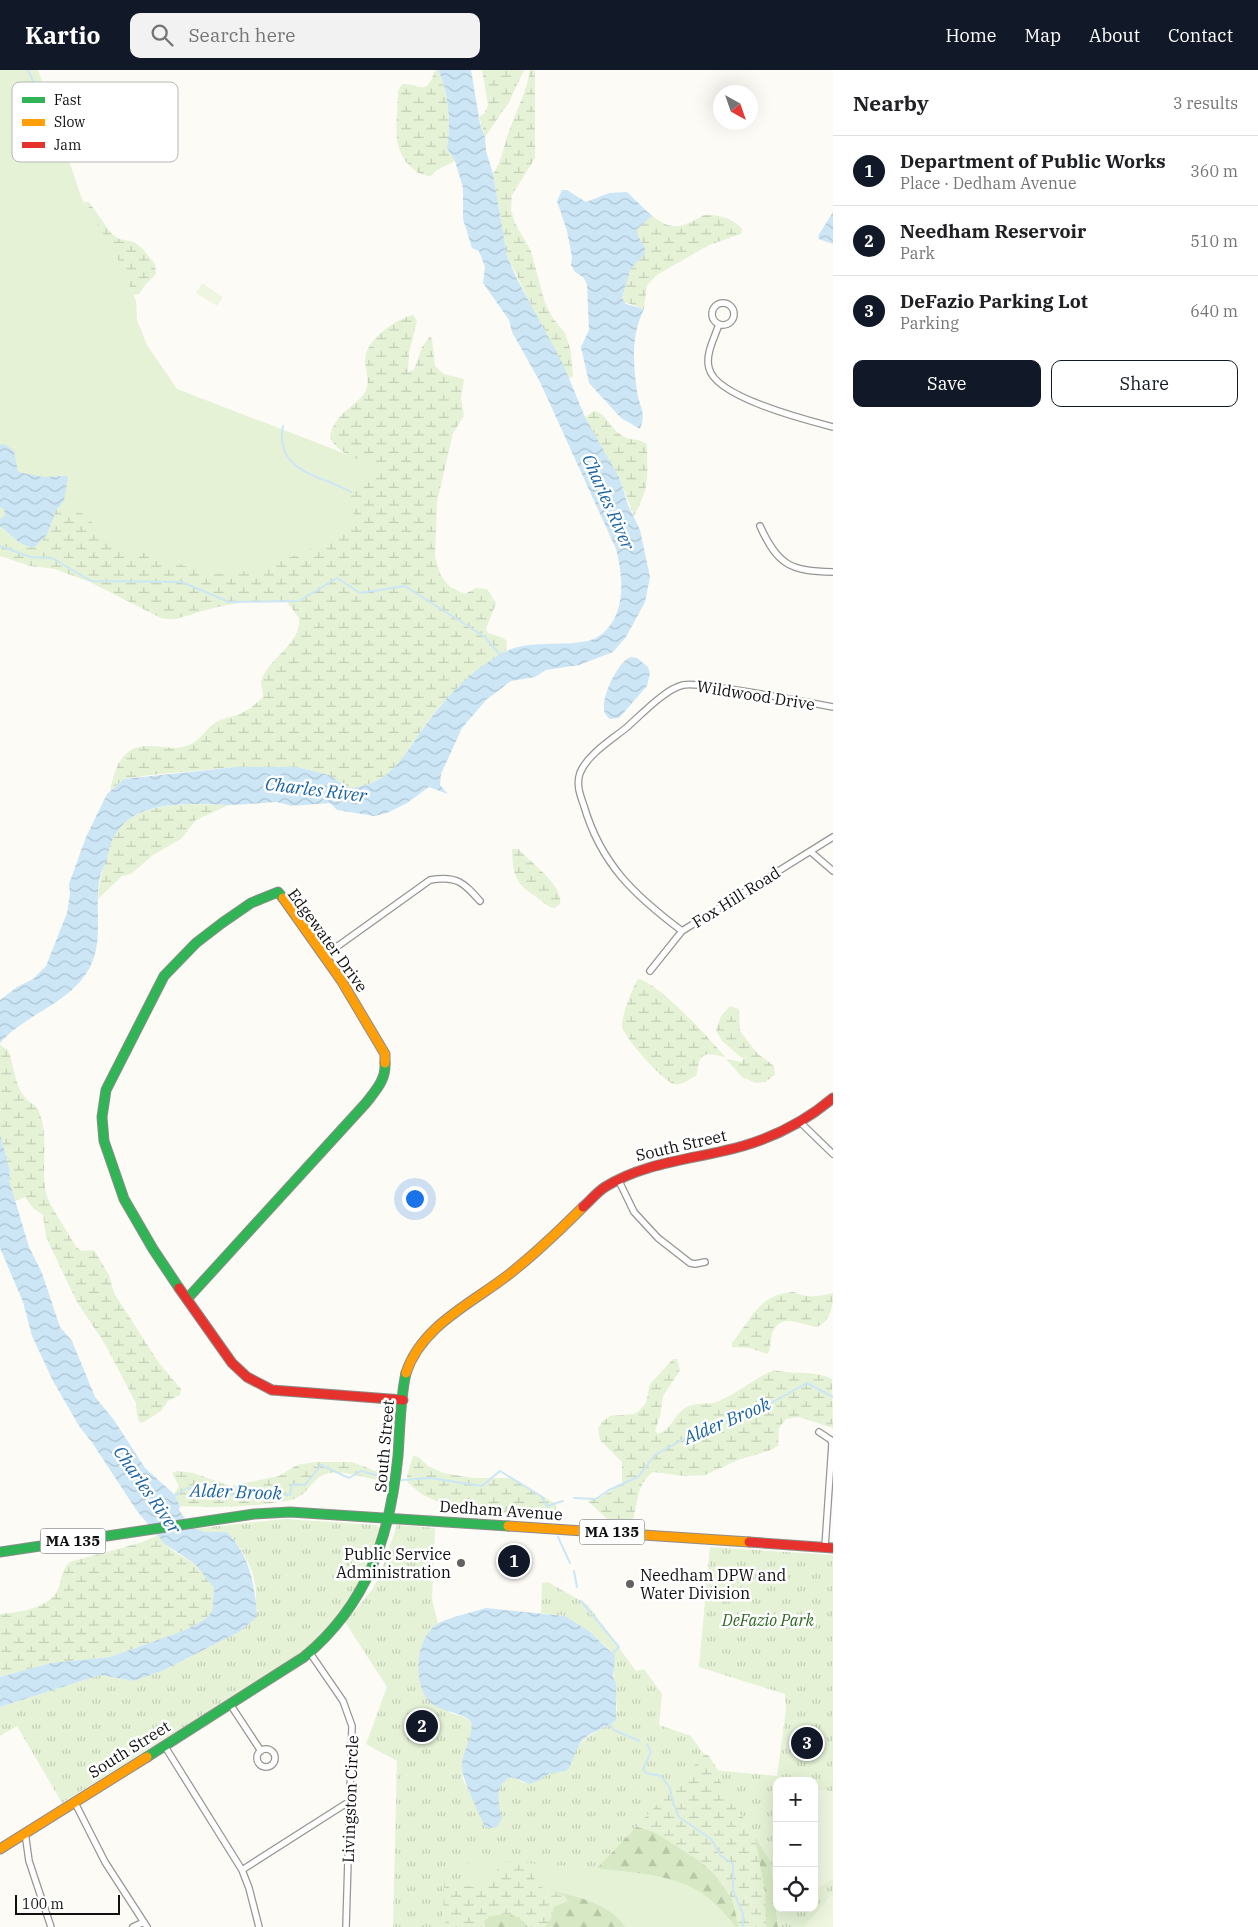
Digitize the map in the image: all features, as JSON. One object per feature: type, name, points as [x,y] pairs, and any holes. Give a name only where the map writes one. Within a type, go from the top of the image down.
[{"type":"street","points":[[719,324],[708,360],[710,373],[718,384],[771,409],[833,427]]},
{"type":"street","points":[[760,526],[771,548],[792,567],[804,571],[833,572]]},
{"type":"street","name":"Wildwood Drive","points":[[682,931],[628,884],[602,853],[590,828],[578,788],[582,769],[622,731],[669,692],[681,686],[694,685],[762,694],[833,707]]},
{"type":"street","name":"Fox Hill Road","points":[[650,971],[682,931],[833,837]]},
{"type":"street","points":[[811,852],[833,871]]},
{"type":"street","points":[[324,956],[430,880],[450,878],[463,882],[480,901]]},
{"type":"street","name":"Edgewater Drive","points":[[187,1299],[359,1110],[383,1081],[386,1072],[385,1054],[380,1042],[324,956],[278,892],[251,903],[196,943],[164,976],[106,1090],[102,1118],[104,1141],[111,1165],[136,1221],[187,1299],[232,1363],[246,1377],[272,1390],[403,1400]]},
{"type":"street","name":"South Street","points":[[0,1850],[25,1832],[310,1652],[345,1614],[364,1588],[379,1556],[391,1518],[403,1400],[409,1364],[424,1341],[439,1326],[520,1266],[603,1188],[618,1179],[648,1167],[751,1144],[801,1123],[818,1112],[833,1098]]},
{"type":"street","points":[[801,1123],[833,1154]]},
{"type":"street","points":[[618,1179],[634,1212],[658,1238],[690,1263],[705,1262]]},
{"type":"street","points":[[819,1432],[832,1442],[829,1547]]},
{"type":"street","name":"Dedham Avenue","points":[[0,1552],[194,1523],[283,1512],[829,1547]]},
{"type":"street","name":"Livingston Circle","points":[[310,1652],[340,1696],[350,1717],[353,1730],[346,1927]]},
{"type":"street","points":[[230,1704],[261,1750]]},
{"type":"street","points":[[164,1745],[242,1870],[249,1888],[259,1927]]},
{"type":"street","points":[[74,1801],[106,1862],[145,1924],[133,1927]]},
{"type":"street","points":[[242,1870],[350,1801]]},
{"type":"street","points":[[25,1832],[29,1860],[51,1927]]},
{"type":"green space","points":[[0,70],[38,70],[42,82],[12,82],[12,162],[69,162],[82,199],[120,261],[136,301],[137,320],[147,345],[177,389],[385,469],[369,592],[299,601],[229,602],[0,546]]},
{"type":"green space","points":[[435,70],[438,70],[445,88],[449,118],[447,148],[455,161],[428,176],[413,169],[405,161],[401,152],[396,133],[398,91],[402,84],[426,86],[429,84]]},
{"type":"green space","points":[[482,70],[524,70],[509,102],[485,137],[479,116],[484,114],[488,105]]},
{"type":"green space","points":[[530,70],[535,70],[535,158],[512,195],[511,210],[515,223],[531,251],[545,303],[552,317],[565,333],[571,352],[573,376],[568,379],[507,256],[493,174],[499,163],[525,91]]},
{"type":"green space","points":[[84,202],[89,202],[111,233],[119,239],[134,242],[142,248],[155,264],[156,274],[139,294],[133,295],[119,261]]},
{"type":"green space","points":[[704,215],[720,216],[729,219],[742,229],[741,234],[709,245],[657,275],[647,285],[644,309],[622,301],[629,273],[642,243],[637,229],[652,216],[666,224],[678,226]]},
{"type":"green space","points":[[202,283],[223,297],[217,306],[196,293]]},
{"type":"green space","points":[[413,315],[417,321],[409,353],[408,372],[414,370],[422,347],[430,336],[435,366],[444,374],[464,379],[461,398],[464,416],[453,433],[437,502],[435,557],[441,576],[450,587],[465,594],[476,588],[487,589],[496,603],[486,629],[488,633],[507,641],[506,651],[459,687],[434,713],[400,761],[379,779],[366,785],[349,788],[329,775],[297,767],[236,767],[124,779],[110,791],[114,774],[121,759],[133,749],[141,746],[177,748],[191,744],[216,722],[242,713],[260,700],[263,697],[262,678],[266,670],[296,635],[299,627],[299,618],[287,602],[267,600],[201,611],[179,618],[161,618],[90,582],[55,569],[30,566],[0,556],[0,542],[14,546],[20,543],[33,548],[42,542],[56,510],[69,510],[85,516],[108,541],[121,549],[150,554],[195,569],[220,574],[251,570],[290,558],[327,541],[353,523],[354,515],[349,501],[355,485],[373,478],[377,471],[376,466],[356,459],[338,448],[330,437],[332,429],[340,416],[361,397],[367,388],[368,381],[365,361],[366,353],[370,346],[389,326]]},
{"type":"green space","points":[[594,411],[603,416],[624,437],[647,444],[646,488],[634,516],[620,479],[585,417]]},
{"type":"green space","points":[[187,804],[229,805],[196,820],[181,839],[153,855],[131,874],[122,876],[98,899],[109,845],[116,832],[132,817],[142,812],[164,806]]},
{"type":"green space","points":[[512,849],[519,849],[545,874],[557,889],[560,904],[555,908],[545,904],[519,882],[514,871]]},
{"type":"green space","points":[[638,979],[658,990],[671,1001],[725,1057],[710,1054],[703,1056],[698,1065],[696,1076],[680,1084],[674,1084],[669,1081],[653,1067],[629,1040],[622,1026],[623,1016]]},
{"type":"green space","points":[[730,1006],[739,1009],[740,1031],[757,1053],[774,1066],[775,1075],[765,1082],[756,1083],[742,1077],[726,1059],[742,1062],[743,1059],[722,1041],[716,1030],[721,1016]]},
{"type":"green space","points":[[0,1045],[8,1050],[20,1089],[23,1095],[36,1106],[40,1116],[44,1137],[44,1182],[51,1205],[76,1247],[82,1251],[94,1250],[109,1275],[114,1293],[159,1363],[181,1389],[180,1395],[168,1401],[161,1411],[144,1422],[140,1423],[136,1403],[105,1344],[77,1302],[46,1237],[43,1215],[33,1208],[25,1197],[15,1201],[9,1180],[10,1171],[0,1134]]},
{"type":"green space","points":[[794,1292],[809,1296],[833,1293],[832,1308],[828,1317],[821,1325],[816,1327],[789,1321],[778,1324],[774,1330],[767,1354],[750,1348],[732,1347],[732,1343],[757,1309],[772,1297]]},
{"type":"green space","points":[[673,1359],[677,1359],[680,1370],[663,1396],[660,1416],[655,1431],[658,1434],[667,1429],[685,1408],[719,1401],[774,1370],[818,1374],[832,1379],[833,1428],[799,1417],[786,1419],[779,1428],[778,1446],[768,1451],[738,1460],[705,1475],[685,1476],[653,1472],[641,1488],[633,1520],[625,1524],[608,1520],[588,1501],[603,1496],[622,1483],[622,1462],[600,1440],[598,1429],[602,1422],[610,1416],[634,1414],[640,1410],[646,1403],[650,1384]]},
{"type":"green space","points":[[413,1456],[419,1457],[428,1466],[443,1473],[473,1478],[512,1478],[556,1504],[556,1515],[549,1517],[521,1516],[443,1504],[423,1495],[408,1483],[407,1476]]},
{"type":"green space","points":[[316,1462],[352,1462],[386,1475],[379,1480],[330,1473],[317,1479],[303,1494],[296,1498],[250,1506],[180,1506],[174,1494],[179,1486],[172,1473],[177,1471],[193,1473],[231,1486],[279,1476],[297,1465]]},
{"type":"green space","points":[[285,1519],[376,1525],[380,1528],[380,1538],[366,1575],[347,1608],[305,1651],[62,1803],[17,1726],[0,1736],[0,1707],[100,1675],[134,1681],[162,1671],[239,1632],[257,1611],[255,1584],[247,1559],[227,1532],[205,1532],[192,1529]]},
{"type":"green space","points":[[397,1525],[435,1528],[432,1599],[438,1623],[426,1636],[420,1657],[450,1713],[462,1716],[471,1722],[472,1732],[462,1763],[463,1780],[487,1828],[502,1818],[499,1794],[502,1784],[506,1780],[512,1777],[524,1783],[570,1768],[579,1745],[590,1735],[612,1724],[617,1710],[612,1652],[589,1631],[565,1616],[541,1613],[542,1583],[548,1582],[588,1605],[636,1671],[644,1669],[662,1694],[659,1725],[691,1736],[704,1755],[597,1868],[468,1859],[465,1881],[444,1881],[443,1927],[393,1927],[397,1761],[366,1744],[387,1687],[345,1622],[372,1590],[381,1572]]},
{"type":"green space","points":[[158,1535],[173,1551],[195,1564],[214,1588],[212,1612],[204,1620],[183,1631],[110,1657],[51,1663],[0,1677],[0,1614],[34,1608],[49,1600],[59,1587],[64,1570],[70,1562],[143,1542]]},
{"type":"green space","name":"DeFazio Park","points":[[710,1547],[833,1555],[833,1927],[778,1927],[776,1912],[818,1912],[818,1777],[773,1777],[773,1881],[771,1862],[713,1770],[777,1776],[786,1710],[785,1694],[699,1667]]},
{"type":"green space","points":[[583,1740],[527,1862],[538,1886],[565,1896],[568,1901],[554,1907],[551,1919],[545,1927],[528,1927],[519,1918],[501,1913],[495,1914],[484,1921],[485,1927],[445,1927],[446,1919],[440,1895],[440,1832],[481,1816],[573,1756]],"holes":[[[460,1851],[509,1856],[494,1874],[476,1888],[452,1882],[449,1877]]]},
{"type":"green space","points":[[699,1752],[709,1756],[752,1823],[765,1893],[766,1927],[739,1927],[732,1899],[710,1868],[656,1833],[616,1820]]},
{"type":"green space","points":[[704,1755],[778,1927],[443,1927],[444,1881],[468,1859],[597,1867]]},
{"type":"green space","points":[[818,1790],[833,1791],[833,1879],[818,1888]]},
{"type":"green space","points":[[637,1826],[663,1837],[703,1864],[724,1886],[731,1897],[739,1927],[736,1927],[709,1899],[689,1886],[656,1876],[597,1868]]},
{"type":"green space","points":[[754,1835],[771,1862],[773,1912],[776,1912],[778,1927],[766,1927],[765,1893]]},
{"type":"green space","points":[[549,1890],[601,1906],[619,1919],[625,1927],[545,1927],[554,1907],[565,1896]]},
{"type":"green space","points":[[833,1893],[833,1927],[804,1927]]},
{"type":"green space","points":[[508,1913],[521,1918],[528,1927],[485,1927],[484,1921],[488,1917]]},
{"type":"water","name":"Charles River","points":[[438,70],[471,70],[480,124],[485,137],[486,151],[493,174],[507,256],[516,277],[563,364],[585,417],[620,479],[628,505],[640,530],[650,577],[645,602],[626,637],[613,652],[579,665],[546,670],[535,677],[511,681],[486,700],[462,728],[441,774],[440,785],[448,794],[429,787],[407,803],[387,813],[374,816],[337,810],[330,803],[292,806],[277,802],[234,805],[192,804],[155,808],[139,813],[125,822],[114,836],[100,879],[97,945],[91,965],[73,989],[61,999],[23,1023],[0,1043],[0,1000],[17,987],[33,979],[46,966],[67,913],[70,894],[69,884],[86,837],[107,794],[124,779],[236,767],[297,767],[329,775],[349,788],[365,785],[378,780],[399,762],[449,696],[486,663],[518,647],[583,642],[593,639],[602,634],[616,616],[621,594],[621,582],[616,549],[540,382],[512,332],[509,320],[483,283],[485,267],[479,251],[472,248],[463,219],[463,188],[455,161],[447,148],[449,128],[447,98]]},
{"type":"water","points":[[562,190],[567,190],[586,202],[609,193],[627,192],[652,216],[637,229],[638,236],[645,248],[644,255],[631,268],[622,298],[626,304],[644,309],[637,329],[634,349],[637,391],[643,414],[640,429],[621,418],[589,383],[581,347],[589,330],[587,285],[584,278],[575,272],[571,265],[572,257],[567,231],[557,201]]},
{"type":"water","points":[[833,212],[833,244],[819,239],[818,236]]},
{"type":"water","points":[[0,444],[6,445],[14,451],[18,472],[43,477],[66,476],[68,478],[64,501],[56,510],[47,535],[33,548],[20,543],[0,526],[0,519],[5,515],[4,509],[0,507]]},
{"type":"water","points":[[631,657],[637,658],[648,667],[650,673],[647,686],[619,718],[610,719],[605,714],[604,709],[608,688],[621,665]]},
{"type":"water","name":"Charles River","points":[[0,1134],[10,1171],[9,1180],[29,1247],[42,1273],[60,1327],[72,1341],[95,1397],[114,1420],[145,1468],[174,1494],[180,1506],[179,1510],[192,1528],[205,1532],[227,1532],[235,1541],[246,1561],[253,1582],[257,1617],[239,1632],[162,1671],[134,1681],[100,1675],[0,1707],[0,1677],[51,1663],[110,1657],[183,1631],[204,1620],[212,1612],[214,1588],[195,1564],[165,1544],[137,1511],[79,1426],[53,1381],[32,1336],[23,1302],[0,1248]]},
{"type":"water","points":[[486,1608],[565,1616],[589,1631],[615,1656],[613,1677],[616,1683],[616,1720],[581,1742],[566,1771],[550,1773],[530,1784],[512,1777],[506,1780],[502,1784],[499,1794],[502,1818],[497,1827],[487,1828],[470,1794],[462,1770],[463,1758],[472,1727],[471,1722],[467,1718],[435,1706],[430,1702],[420,1684],[419,1673],[421,1649],[431,1629],[439,1623],[456,1616]]},
{"type":"waterway","points":[[28,70],[33,82]]},
{"type":"waterway","points":[[283,426],[282,442],[286,454],[293,463],[314,476],[351,492]]},
{"type":"waterway","points":[[0,546],[30,557],[52,558],[91,581],[182,582],[229,602],[299,601],[337,578],[360,593],[405,586],[485,637],[501,656]]},
{"type":"waterway","name":"Alder Brook","points":[[574,1498],[596,1499],[609,1490],[638,1477],[655,1455],[709,1425],[746,1417],[807,1383],[833,1397]]},
{"type":"waterway","name":"Alder Brook","points":[[173,1497],[187,1488],[237,1495],[290,1495],[292,1484],[305,1485],[321,1465],[349,1478],[361,1471],[387,1478]]},
{"type":"waterway","name":"Alder Brook","points":[[402,1480],[430,1478],[482,1486],[500,1471],[541,1496],[547,1506],[563,1501]]},
{"type":"waterway","points":[[547,1506],[553,1520]]},
{"type":"waterway","points":[[558,1537],[570,1563]]},
{"type":"waterway","points":[[574,1571],[577,1587]]},
{"type":"waterway","points":[[581,1601],[619,1647],[612,1654]]},
{"type":"waterway","points":[[609,1724],[614,1730],[639,1741]]},
{"type":"waterway","points":[[647,1744],[651,1752],[643,1769],[646,1773],[661,1776],[670,1788],[673,1803],[679,1817],[711,1839],[721,1856],[733,1864],[733,1890],[743,1914],[743,1927]]},
{"type":"traffic: fast","points":[[179,1288],[153,1249],[124,1199],[104,1141],[102,1117],[106,1090],[164,976],[196,943],[251,903],[278,892],[283,898]]},
{"type":"traffic: fast","points":[[187,1299],[366,1103],[382,1080],[385,1063]]},
{"type":"traffic: fast","points":[[147,1757],[304,1657],[345,1614],[360,1591],[372,1567],[382,1541],[389,1514],[398,1456],[401,1404],[406,1373]]},
{"type":"traffic: fast","points":[[0,1552],[254,1514],[290,1512],[508,1526]]},
{"type":"traffic: slow","points":[[283,898],[341,980],[385,1054],[385,1063]]},
{"type":"traffic: slow","points":[[406,1373],[424,1341],[437,1327],[521,1264],[583,1207]]},
{"type":"traffic: slow","points":[[508,1526],[749,1542]]},
{"type":"traffic: slow","points":[[0,1849],[147,1757]]},
{"type":"traffic: jam","points":[[583,1207],[602,1189],[621,1178],[655,1166],[743,1146],[768,1138],[802,1121],[833,1098]]},
{"type":"traffic: jam","points":[[179,1288],[232,1363],[247,1377],[272,1390],[403,1400]]},
{"type":"traffic: jam","points":[[749,1542],[833,1548]]},
{"type":"place","name":"Department of Public Works","points":[[514,1561]]},
{"type":"place","name":"Public Service Administration","points":[[461,1563]]},
{"type":"place","name":"Needham DPW and Water Division","points":[[630,1584]]},
{"type":"place","name":"Needham Reservoir","points":[[422,1726]]},
{"type":"place","name":"DeFazio Parking Lot","points":[[807,1743]]}]
